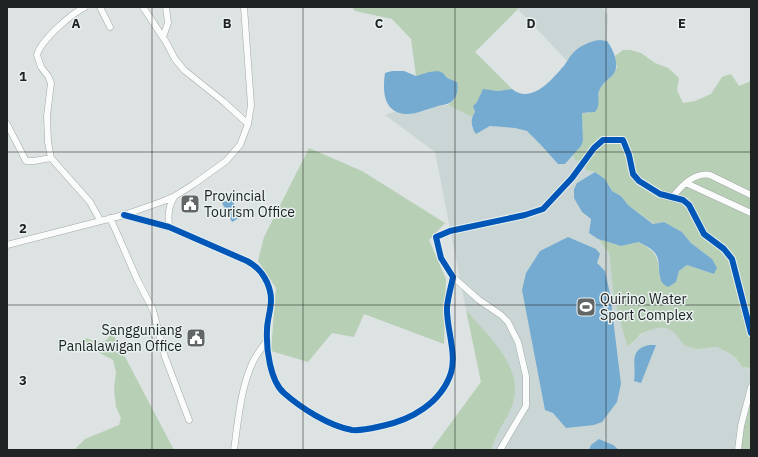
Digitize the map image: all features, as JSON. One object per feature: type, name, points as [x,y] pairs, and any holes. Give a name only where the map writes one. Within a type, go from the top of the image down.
[{"type":"street","points":[[85,7],[69,16],[44,43],[38,54],[38,60],[51,83],[47,116],[48,142],[51,158],[90,202],[100,220]]},
{"type":"street","points":[[100,7],[110,27]]},
{"type":"street","points":[[143,7],[163,37],[175,59],[184,70],[224,102],[248,124]]},
{"type":"street","points":[[163,37],[168,23],[166,7]]},
{"type":"street","points":[[7,245],[124,215],[161,202],[175,196],[226,161],[240,145],[248,124],[251,105],[244,9],[238,7]]},
{"type":"street","points":[[7,124],[11,129],[26,161],[51,158]]},
{"type":"street","points":[[500,450],[526,406],[526,376],[518,342],[508,322],[501,315],[479,300],[453,277],[441,258],[436,237],[450,231],[525,215],[543,209],[572,178],[594,148],[603,140],[623,140],[629,155],[633,174],[639,181],[660,194],[683,200],[689,205],[704,234],[724,249],[732,259],[751,333]]},
{"type":"street","points":[[672,198],[686,183],[698,175],[703,174],[710,175],[751,195]]},
{"type":"street","points":[[686,183],[751,213]]},
{"type":"street","points":[[169,227],[168,220],[170,204],[175,196]]},
{"type":"street","points":[[124,215],[169,227],[247,260],[257,267],[268,284],[271,300],[267,340],[271,368],[278,386],[282,392],[317,417],[337,426],[352,430],[371,429],[398,423],[426,408],[445,385],[451,372],[451,341],[447,307],[453,277]]},
{"type":"street","points":[[110,218],[137,279],[154,310],[165,357],[189,420]]},
{"type":"street","points":[[234,450],[241,404],[248,374],[253,362],[267,340]]},
{"type":"street","points":[[738,450],[741,426],[751,387]]},
{"type":"shaded area","points":[[516,7],[602,7],[608,15],[607,41],[600,40],[585,44],[572,54],[567,61]]},
{"type":"shaded area","points":[[448,105],[472,117],[472,128],[482,131],[490,126],[515,128],[527,131],[558,164],[565,164],[573,154],[575,160],[584,162],[586,170],[595,172],[577,183],[582,212],[591,219],[589,233],[598,239],[609,253],[614,298],[627,346],[632,344],[637,338],[648,330],[662,327],[669,328],[680,338],[685,346],[697,349],[717,347],[736,358],[742,367],[751,369],[751,387],[738,450],[491,450],[500,429],[501,351],[466,310],[435,152],[385,115],[396,111],[408,114],[424,111],[437,106]]},
{"type":"green space","points":[[352,7],[516,7],[518,9],[475,52],[512,89],[498,91],[483,90],[477,102],[473,106],[475,112],[472,117],[448,105],[455,99],[457,82],[446,78],[443,73],[416,76],[411,39],[392,19],[355,11]]},
{"type":"green space","points":[[623,50],[641,53],[655,63],[668,68],[679,78],[677,90],[683,103],[695,101],[711,94],[722,77],[731,74],[739,86],[751,81],[751,368],[742,367],[736,358],[717,347],[697,349],[685,346],[671,330],[664,328],[647,331],[627,346],[614,298],[609,253],[598,239],[621,246],[639,242],[650,249],[656,256],[659,265],[660,279],[676,282],[679,271],[687,265],[714,274],[712,259],[691,243],[682,232],[664,222],[654,224],[628,205],[621,196],[612,191],[605,179],[595,172],[586,170],[584,162],[575,160],[573,154],[581,146],[583,141],[582,113],[590,113],[599,95],[599,89],[613,74],[617,67],[615,56]]},
{"type":"green space","points":[[309,148],[362,171],[445,223],[429,240],[446,279],[444,344],[364,314],[354,337],[332,333],[308,362],[271,351],[276,288],[258,261],[264,237]]},
{"type":"green space","points":[[466,310],[503,354],[510,367],[514,380],[515,394],[510,411],[491,450],[431,450],[481,382]]},
{"type":"green space","points":[[112,332],[174,450],[74,450],[85,439],[119,425],[121,418],[116,407],[114,389],[116,372],[113,360],[98,352],[78,352],[78,343],[86,338],[101,342],[107,339]]},
{"type":"green space","points":[[751,387],[751,450],[738,450]]},
{"type":"water","points":[[592,41],[607,41],[610,45],[616,58],[615,72],[600,89],[598,94],[598,107],[595,112],[582,113],[583,141],[581,146],[565,164],[558,164],[527,131],[515,128],[490,126],[476,134],[472,123],[472,117],[475,112],[473,106],[477,102],[483,89],[498,91],[512,89],[519,93],[533,93],[551,80],[581,46]]},
{"type":"water","points":[[392,71],[404,71],[416,76],[438,71],[443,73],[447,78],[457,82],[458,89],[455,97],[448,104],[415,113],[400,113],[389,106],[386,101],[384,87],[385,73]]},
{"type":"water","points":[[595,172],[605,179],[612,191],[621,196],[628,205],[653,224],[664,222],[682,232],[691,243],[712,259],[717,268],[714,274],[687,265],[679,271],[676,282],[668,287],[661,281],[657,257],[649,248],[639,242],[621,246],[598,239],[589,233],[591,219],[582,212],[574,198],[574,189],[577,183]]},
{"type":"water","points":[[231,198],[241,217],[232,222],[222,203]]},
{"type":"water","points":[[568,237],[596,249],[600,254],[597,263],[605,271],[610,294],[621,384],[617,402],[602,422],[594,425],[566,428],[553,413],[545,410],[522,290],[526,273],[540,251]]},
{"type":"water","points":[[650,345],[656,345],[641,383],[634,381],[634,359],[636,354],[638,350]]},
{"type":"water","points":[[599,439],[613,445],[619,450],[589,450],[591,445]]},
{"type":"cycle path","points":[[124,215],[169,227],[247,261],[257,268],[267,282],[271,294],[271,304],[267,326],[267,346],[272,373],[279,388],[291,399],[316,416],[334,425],[352,430],[364,430],[382,426],[414,415],[440,393],[451,373],[453,357],[447,307],[453,277],[441,258],[436,237],[450,231],[525,215],[543,209],[572,178],[594,148],[603,140],[623,140],[629,155],[633,174],[639,181],[660,194],[683,200],[689,205],[704,234],[724,249],[732,259],[751,333]]},
{"type":"place","name":"Provincial Tourism Office","points":[[190,204]]},
{"type":"place","name":"Quirino Water Sport Complex","points":[[586,307]]},
{"type":"place","name":"Sangguniang Panlalawigan Office","points":[[196,338]]}]
